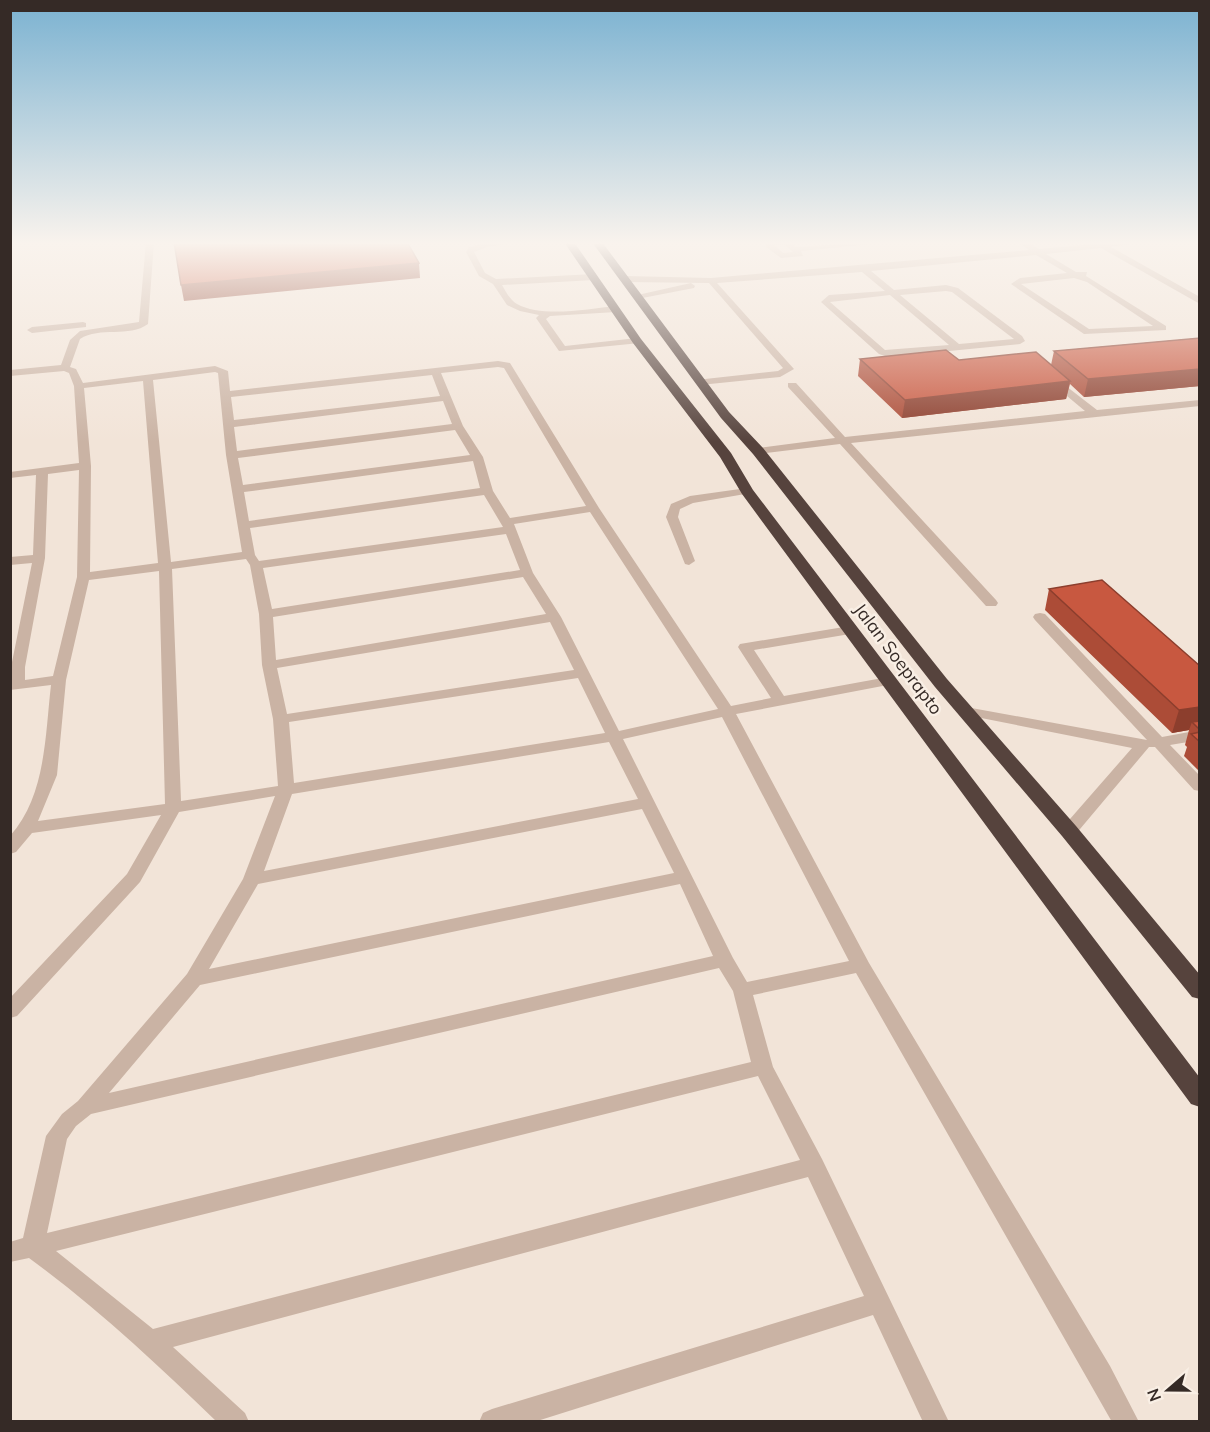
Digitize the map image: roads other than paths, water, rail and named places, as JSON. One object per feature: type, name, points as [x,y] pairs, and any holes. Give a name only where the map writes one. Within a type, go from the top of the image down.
[{"type":"highway","name":"Jalan Soeprapto","points":[[616,309],[637,341],[726,456],[747,491],[850,630],[1200,1097]]},
{"type":"highway","name":"Jalan Soeprapto","points":[[647,309],[725,415],[758,451],[941,683],[1070,831],[1200,991]]},
{"type":"highway","points":[[697,418],[725,415]]},
{"type":"street","points":[[32,330],[83,329],[144,318],[145,309]]},
{"type":"street","points":[[525,309],[549,313],[616,309]]},
{"type":"street","points":[[700,382],[780,374],[789,371],[736,309]]},
{"type":"street","points":[[833,309],[884,353],[891,355],[1020,340],[979,309]]},
{"type":"street","points":[[911,309],[958,348]]},
{"type":"street","points":[[1052,309],[1087,332],[1146,330],[1164,327],[1135,309]]},
{"type":"street","points":[[549,313],[541,318],[562,349],[637,341]]},
{"type":"street","points":[[65,368],[75,338],[83,329]]},
{"type":"street","points":[[226,395],[498,364],[507,365],[593,508],[727,711],[861,964],[1101,1375],[1126,1422]]},
{"type":"street","points":[[10,373],[65,368],[73,371],[79,386],[85,466],[83,577],[59,680],[49,775],[27,828],[10,848]]},
{"type":"street","points":[[22,1250],[57,1136],[69,1120],[85,1107],[194,979],[252,879],[286,789],[281,719],[269,665],[266,614],[231,455],[224,370],[148,376],[79,386]]},
{"type":"street","points":[[435,371],[458,426],[477,457],[487,491],[508,526],[527,573],[555,617],[724,960],[742,990],[763,1067],[814,1166],[936,1422]]},
{"type":"street","points":[[1042,371],[1095,414]]},
{"type":"street","points":[[10,1011],[134,878],[173,808],[165,566],[148,376]]},
{"type":"street","points":[[792,385],[991,603]]},
{"type":"street","points":[[229,424],[446,398]]},
{"type":"street","points":[[758,451],[928,430],[1200,403]]},
{"type":"street","points":[[231,455],[458,426]]},
{"type":"street","points":[[239,489],[477,457]]},
{"type":"street","points":[[10,475],[85,466]]},
{"type":"street","points":[[42,472],[39,558],[14,668],[14,686],[59,680]]},
{"type":"street","points":[[245,525],[487,491]]},
{"type":"street","points":[[689,561],[672,517],[675,507],[690,500],[747,491]]},
{"type":"street","points":[[83,577],[165,566],[253,560],[508,526],[593,508]]},
{"type":"street","points":[[10,561],[39,558]]},
{"type":"street","points":[[266,614],[527,573]]},
{"type":"street","points":[[269,665],[555,617]]},
{"type":"street","points":[[1040,617],[1151,744],[1200,786]]},
{"type":"street","points":[[780,701],[745,647],[850,630]]},
{"type":"street","points":[[281,719],[583,673]]},
{"type":"street","points":[[27,828],[173,808],[615,736],[727,711],[888,681]]},
{"type":"street","points":[[966,711],[1151,744],[1200,735]]},
{"type":"street","points":[[1070,831],[1151,744]]},
{"type":"street","points":[[252,879],[646,803]]},
{"type":"street","points":[[194,979],[685,877]]},
{"type":"street","points":[[85,1107],[724,960]]},
{"type":"street","points":[[742,990],[861,964]]},
{"type":"street","points":[[22,1250],[763,1067]]},
{"type":"street","points":[[151,1341],[814,1166]]},
{"type":"street","points":[[22,1250],[74,1276],[151,1341],[236,1422]]},
{"type":"street","points":[[492,1422],[879,1302]]}]
